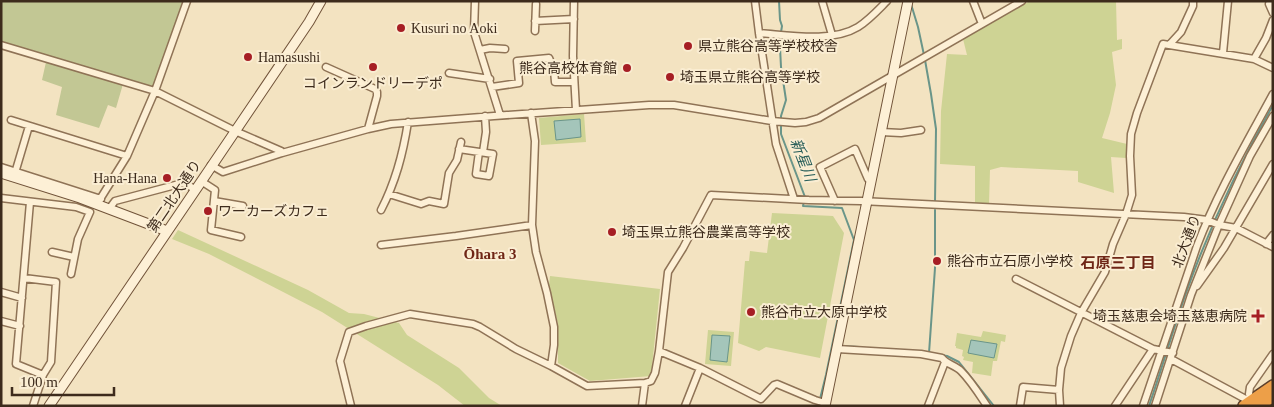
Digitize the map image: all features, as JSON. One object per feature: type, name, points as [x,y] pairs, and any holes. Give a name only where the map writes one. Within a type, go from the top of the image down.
[{"type":"highway","points":[[1253,405],[1273,386]]},
{"type":"highway","points":[[1253,405],[1273,396]]},
{"type":"street","points":[[99,202],[127,156],[155,91],[187,1]]},
{"type":"street","name":"第二北大通り","points":[[49,406],[309,22],[321,1]]},
{"type":"street","points":[[475,1],[474,32],[500,115]]},
{"type":"street","points":[[574,1],[573,56],[576,110]]},
{"type":"street","points":[[755,1],[776,144],[797,200]]},
{"type":"street","points":[[822,1],[832,35]]},
{"type":"street","points":[[759,33],[814,36],[842,34],[857,28],[869,20],[887,1]]},
{"type":"street","points":[[973,1],[982,24]]},
{"type":"street","points":[[211,165],[223,172],[368,129],[408,122],[485,116],[674,105],[774,121],[806,122],[820,118],[1022,1]]},
{"type":"street","points":[[1170,44],[1181,32],[1193,6],[1193,1]]},
{"type":"street","points":[[1223,53],[1228,1]]},
{"type":"street","points":[[1270,1],[1269,4],[1273,13]]},
{"type":"street","points":[[659,351],[700,368],[761,399],[777,384],[825,404],[908,3]]},
{"type":"street","points":[[535,31],[536,4]]},
{"type":"street","points":[[535,21],[574,19]]},
{"type":"street","points":[[1254,59],[1266,38],[1273,20]]},
{"type":"street","points":[[1060,406],[1061,368],[1071,336],[1081,313],[1105,272],[1113,244],[1132,195],[1131,134],[1163,44],[1254,59],[1273,68]]},
{"type":"street","points":[[1,45],[155,91],[282,153]]},
{"type":"street","points":[[480,50],[505,48]]},
{"type":"street","points":[[492,87],[519,83],[517,62],[549,58],[554,70],[555,82],[574,82]]},
{"type":"street","points":[[326,67],[375,89],[377,96],[368,129]]},
{"type":"street","points":[[449,73],[490,79]]},
{"type":"street","name":"北大通り","points":[[1143,406],[1207,220],[1246,142],[1273,94]]},
{"type":"street","points":[[531,113],[535,141],[532,225],[536,252],[554,327],[551,366]]},
{"type":"street","points":[[459,149],[481,152],[486,132],[485,116]]},
{"type":"street","name":"北大通り","points":[[1155,406],[1191,295],[1250,156],[1273,116]]},
{"type":"street","points":[[11,120],[127,156]]},
{"type":"street","points":[[381,210],[389,194],[404,149],[408,122]]},
{"type":"street","points":[[15,174],[29,126]]},
{"type":"street","points":[[880,132],[901,133],[921,130]]},
{"type":"street","points":[[389,194],[421,204],[428,201],[444,204],[449,173],[457,160],[461,142]]},
{"type":"street","points":[[835,201],[820,167],[855,149],[868,178],[871,180]]},
{"type":"street","points":[[1191,295],[1224,248],[1273,164]]},
{"type":"street","points":[[1,167],[78,202],[90,212],[78,239],[71,274]]},
{"type":"street","points":[[1,173],[15,174],[99,202],[109,209],[167,231]]},
{"type":"street","points":[[201,181],[215,190],[211,230],[241,237]]},
{"type":"street","points":[[109,209],[115,201],[183,183],[195,190]]},
{"type":"street","points":[[351,406],[340,361],[349,332],[404,314],[473,324],[587,386],[646,383],[651,381],[655,373],[659,351],[668,272],[711,195],[1184,217],[1207,220],[1236,228],[1273,247]]},
{"type":"street","points":[[1,198],[30,202],[99,202]]},
{"type":"street","points":[[214,201],[243,206]]},
{"type":"street","points":[[30,202],[16,364],[43,376]]},
{"type":"street","points":[[382,245],[532,225]]},
{"type":"street","points":[[1266,244],[1273,234]]},
{"type":"street","points":[[52,252],[74,257]]},
{"type":"street","points":[[24,278],[56,282],[51,362],[43,376],[33,406]]},
{"type":"street","points":[[1016,279],[1153,349],[1172,356],[1253,405]]},
{"type":"street","points":[[1,292],[22,298]]},
{"type":"street","points":[[1176,306],[1187,309]]},
{"type":"street","points":[[1,321],[20,326]]},
{"type":"street","points":[[837,346],[921,354],[942,358],[945,362],[952,364],[960,370],[987,406]]},
{"type":"street","points":[[1115,406],[1153,349]]},
{"type":"street","points":[[1253,405],[1249,394],[1250,387],[1273,354]]},
{"type":"street","points":[[928,406],[945,362]]},
{"type":"street","points":[[685,406],[700,368]]},
{"type":"street","points":[[642,406],[646,383]]},
{"type":"street","points":[[1020,406],[1023,387],[1059,390]]},
{"type":"green space","points":[[1,1],[183,1],[153,87],[1,42]]},
{"type":"green space","points":[[1030,1],[1116,1],[1117,40],[1122,39],[1122,49],[1112,52],[1116,85],[1102,138],[1127,144],[1126,158],[1111,157],[1114,193],[1078,182],[1078,171],[1001,167],[990,170],[989,204],[975,204],[975,166],[940,164],[941,111],[947,54],[967,55],[963,39]]},
{"type":"green space","points":[[46,62],[123,84],[116,108],[108,105],[99,128],[56,115],[62,87],[42,80]]},
{"type":"green space","points":[[584,114],[586,142],[541,145],[539,118]]},
{"type":"green space","points":[[772,213],[833,216],[844,233],[820,358],[766,347],[759,351],[738,343],[745,261],[749,261],[750,251],[767,253]]},
{"type":"green space","points":[[178,230],[308,290],[349,313],[364,314],[399,323],[407,335],[459,368],[489,398],[502,406],[465,406],[438,385],[322,312],[209,254],[172,239]]},
{"type":"green space","points":[[550,276],[660,289],[651,376],[590,381],[558,363],[558,324],[549,285]]},
{"type":"green space","points":[[708,330],[734,332],[731,366],[705,364]]},
{"type":"green space","points":[[983,331],[1006,335],[1005,342],[1001,341],[997,361],[993,361],[991,376],[972,373],[973,362],[963,360],[963,350],[955,346],[957,333],[981,337]]},
{"type":"water","points":[[580,119],[581,137],[556,140],[554,121]]},
{"type":"water","points":[[712,335],[730,336],[727,362],[710,360]]},
{"type":"water","points":[[971,340],[997,344],[994,358],[968,353]]},
{"type":"waterway","name":"新星川","points":[[779,1],[781,32]]},
{"type":"waterway","points":[[911,4],[924,55]]},
{"type":"waterway","name":"新星川","points":[[781,37],[781,67],[786,100],[781,116],[781,134],[805,197],[803,206],[842,208],[854,240],[820,399]]},
{"type":"waterway","points":[[925,60],[936,129],[935,202]]},
{"type":"waterway","points":[[1149,406],[1186,293],[1205,245],[1248,151],[1273,105]]},
{"type":"waterway","points":[[929,353],[935,268],[935,210]]},
{"type":"waterway","points":[[839,346],[859,347]]},
{"type":"waterway","points":[[941,355],[959,362],[994,406]]},
{"type":"place","name":"Kusuri no Aoki","points":[[401,28]]},
{"type":"place","name":"県立熊谷高等学校校舎","points":[[688,46]]},
{"type":"place","name":"Hamasushi","points":[[248,57]]},
{"type":"place","name":"コインランドリーデポ","points":[[373,67]]},
{"type":"place","name":"熊谷高校体育館","points":[[627,68]]},
{"type":"place","name":"埼玉県立熊谷高等学校","points":[[670,77]]},
{"type":"place","name":"Hana-Hana","points":[[167,178]]},
{"type":"place","name":"ワーカーズカフェ","points":[[208,211]]},
{"type":"place","name":"埼玉県立熊谷農業高等学校","points":[[612,232]]},
{"type":"place","name":"熊谷市立石原小学校","points":[[937,261]]},
{"type":"place","name":"熊谷市立大原中学校","points":[[751,312]]},
{"type":"place","name":"埼玉慈恵会埼玉慈恵病院","points":[[1258,316]]},
{"type":"district","name":"Ōhara 3","points":[[490,254]]},
{"type":"district","name":"石原三丁目","points":[[1118,263]]}]
